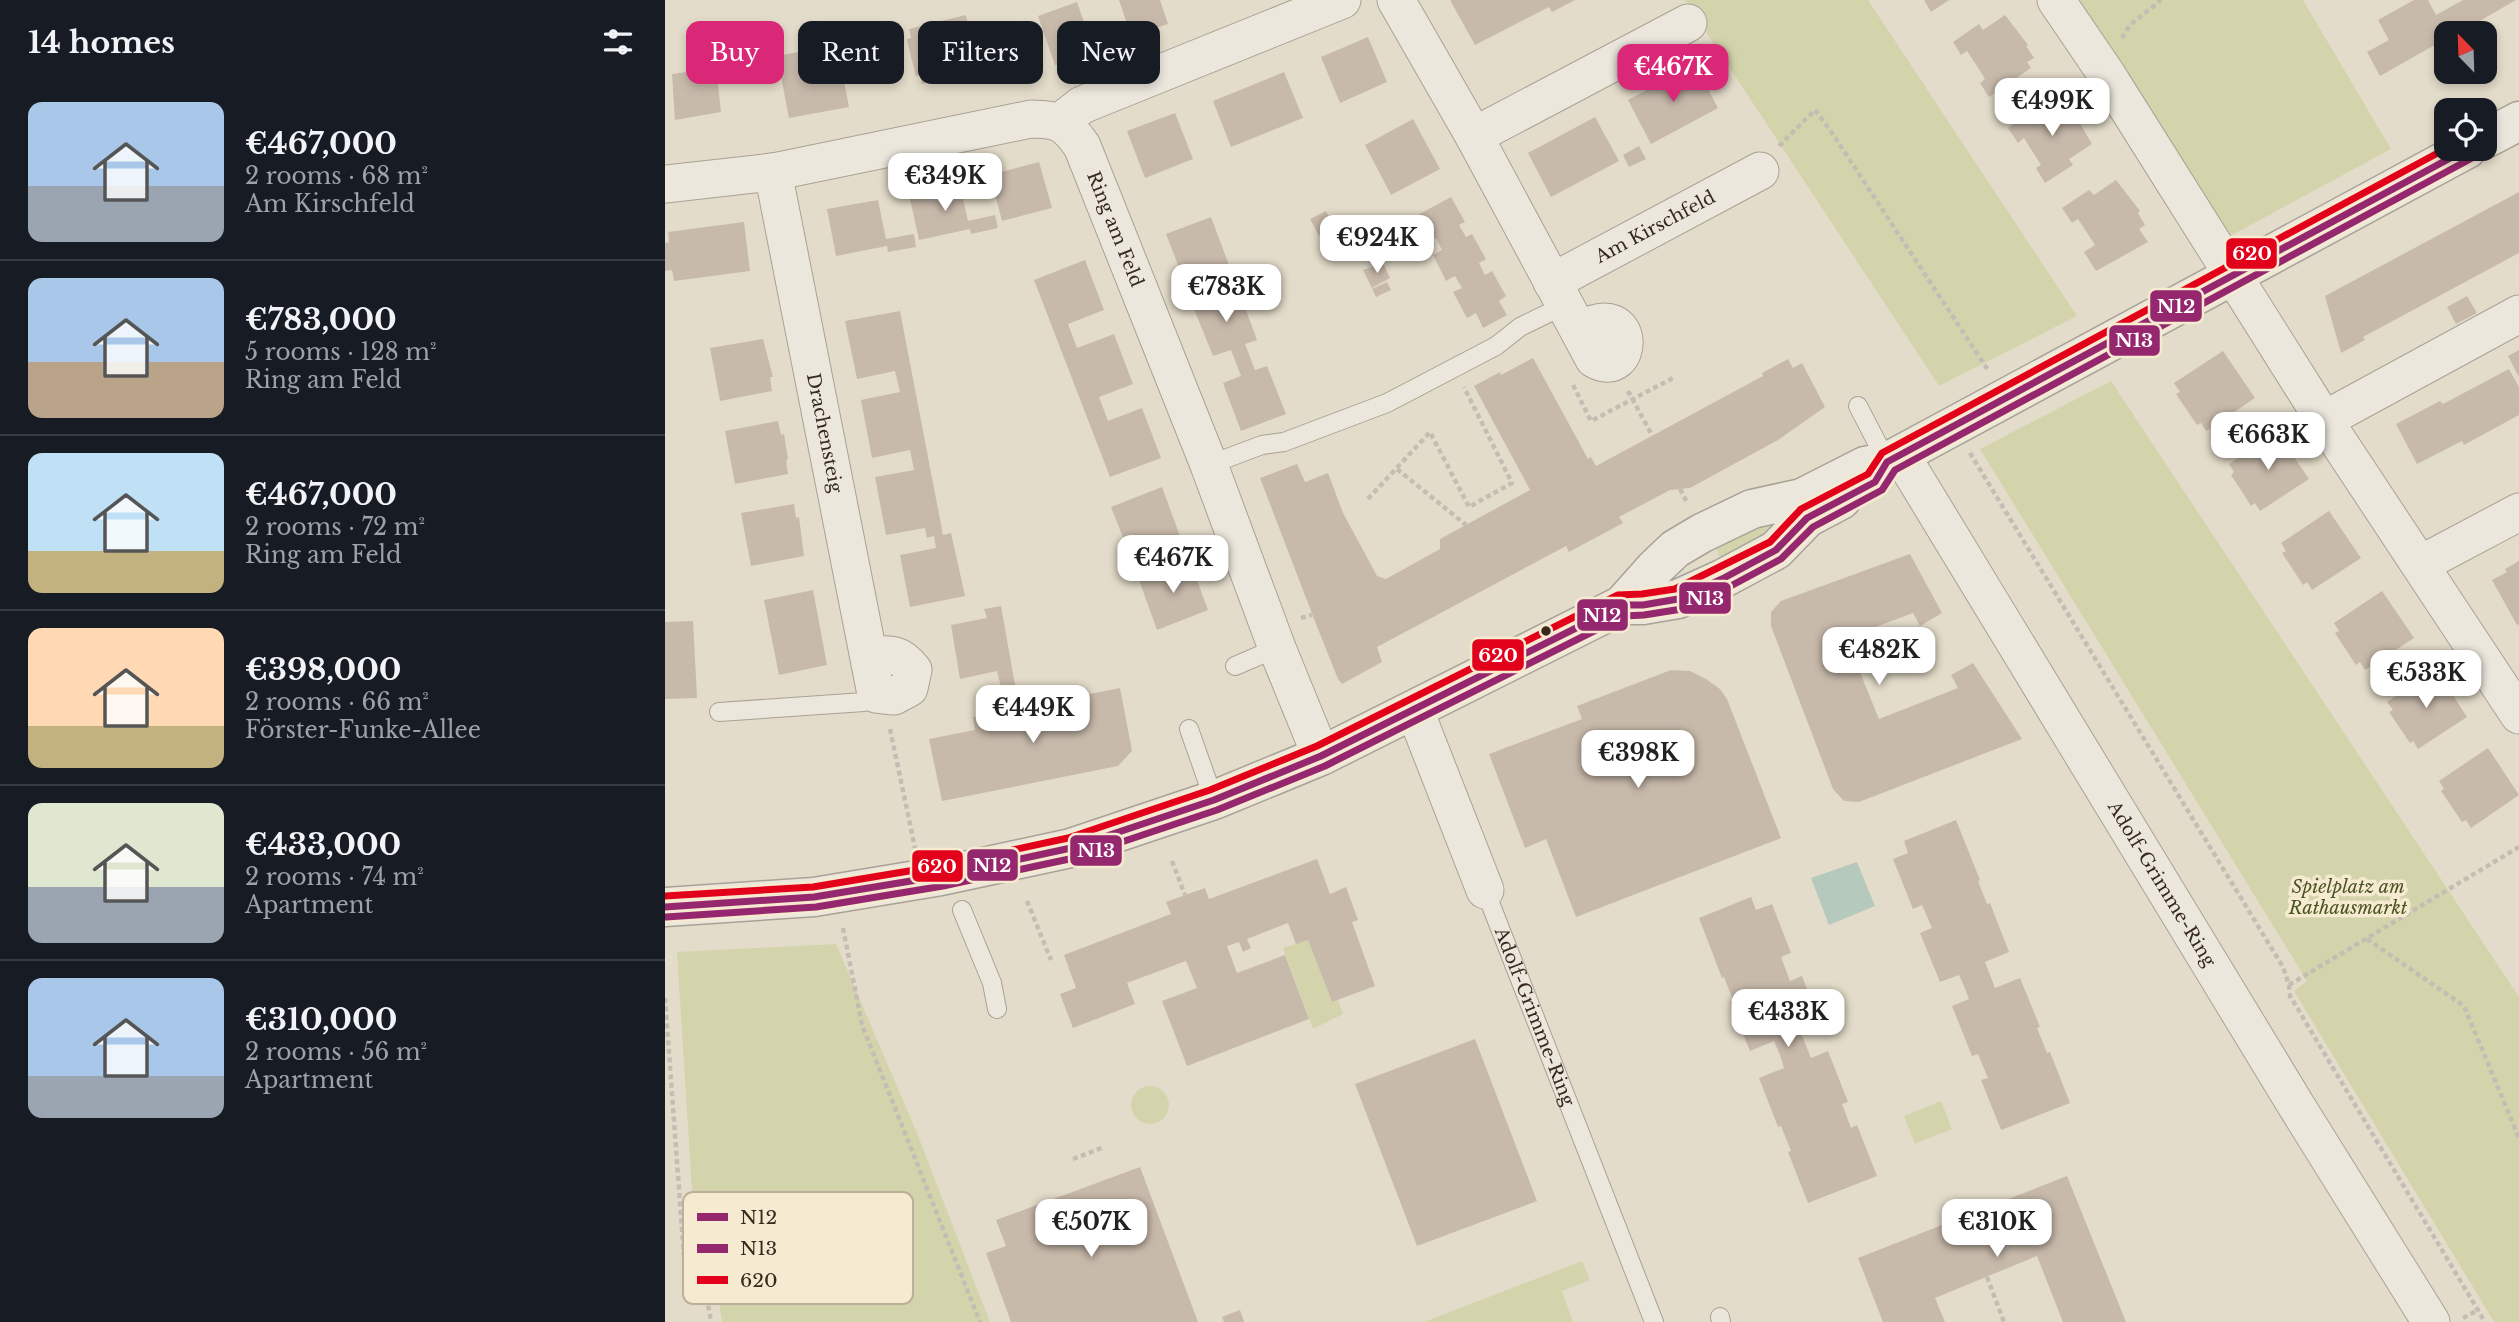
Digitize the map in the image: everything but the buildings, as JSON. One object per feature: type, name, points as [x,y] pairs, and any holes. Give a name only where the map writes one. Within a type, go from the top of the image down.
[{"type":"street","points":[[665,184],[773,172],[1031,119],[1060,122],[1082,104],[1342,0]]},
{"type":"street","points":[[1396,0],[1566,305],[1591,323],[1604,320],[1615,325],[1625,335],[1626,345],[1621,356],[1612,363]]},
{"type":"street","points":[[2056,0],[2107,75],[2324,420],[2514,701]]},
{"type":"street","points":[[1474,136],[1688,23]]},
{"type":"street","points":[[2497,133],[2519,121]]},
{"type":"street","name":"Ring am Feld","points":[[1060,122],[1071,130],[1082,146],[1321,756]]},
{"type":"street","points":[[665,907],[814,897],[941,876],[1071,848],[1214,800],[1321,756],[1622,605],[1643,605],[1678,598],[1776,550],[1807,518],[1875,482],[1894,458],[2445,161]]},
{"type":"street","name":"Drachensteig","points":[[773,172],[882,710]]},
{"type":"street","name":"Am Kirschfeld","points":[[1566,305],[1760,172]]},
{"type":"street","points":[[2324,420],[2519,314]]},
{"type":"street","name":"Adolf-Grimme-Ring","points":[[1894,458],[2428,1319]]},
{"type":"street","points":[[2421,564],[2519,512]]},
{"type":"street","name":"Adolf-Grimme-Ring","points":[[1415,711],[1485,890]]},
{"type":"lane","points":[[1209,465],[1262,446],[1284,442],[1387,402],[1496,346],[1520,327],[1566,305]]},
{"type":"lane","points":[[1858,406],[1894,458]]},
{"type":"lane","points":[[1235,666],[1277,648]]},
{"type":"lane","points":[[719,712],[864,702],[882,710]]},
{"type":"lane","points":[[1189,729],[1214,800]]},
{"type":"lane","name":"Adolf-Grimme-Ring","points":[[1485,890],[1654,1322]]},
{"type":"lane","points":[[963,909],[992,983],[997,1009]]},
{"type":"path","points":[[2107,75],[2116,47],[2130,25],[2161,0]]},
{"type":"path","points":[[1760,172],[1764,162],[1815,110],[1988,370]]},
{"type":"path","points":[[1612,363],[1652,435]]},
{"type":"path","points":[[1567,373],[1591,421],[1675,377]]},
{"type":"path","points":[[1368,499],[1430,432],[1469,507],[1512,483],[1462,383]]},
{"type":"path","points":[[1968,449],[2283,967],[2290,996],[2485,1322]]},
{"type":"path","points":[[1397,469],[1466,525]]},
{"type":"path","points":[[1298,612],[1301,619],[1312,615]]},
{"type":"path","points":[[882,710],[916,857]]},
{"type":"path","points":[[2289,985],[2519,847]]},
{"type":"path","points":[[1172,861],[1185,895]]},
{"type":"path","points":[[1027,901],[1051,960]]},
{"type":"path","points":[[842,923],[862,1025],[981,1322]]},
{"type":"path","points":[[2367,939],[2464,1006],[2519,1138]]},
{"type":"path","points":[[665,998],[683,1243]]},
{"type":"path","points":[[1073,1159],[1104,1147]]},
{"type":"path","points":[[1986,1277],[2004,1322]]},
{"type":"path","points":[[709,1304],[711,1322]]},
{"type":"path","points":[[2428,1319],[2477,1310]]},
{"type":"green space","points":[[1685,0],[1868,0],[2077,316],[1939,386]]},
{"type":"green space","points":[[2068,0],[2303,0],[2391,149],[2232,235],[2223,232]]},
{"type":"green space","name":"Spielplatz am Rathausmarkt","points":[[2111,381],[2519,997],[2519,1322],[2494,1322],[2294,991],[2307,981],[1980,449]]},
{"type":"green space","points":[[1801,506],[1724,568],[1712,537]]},
{"type":"green space","points":[[1308,940],[1332,1002],[1338,1000],[1343,1014],[1313,1029],[1283,948]]},
{"type":"green space","points":[[836,944],[917,1133],[990,1322],[722,1322],[719,1304],[913,1304],[913,1192],[692,1192],[677,952]]},
{"type":"green space","points":[[1150,1086],[1164,1091],[1169,1105],[1164,1119],[1150,1124],[1136,1119],[1131,1105],[1136,1091]]},
{"type":"green space","points":[[1941,1101],[1952,1129],[1915,1144],[1904,1116]]},
{"type":"green space","points":[[1582,1261],[1590,1280],[1562,1291],[1573,1322],[1424,1322]]},
{"type":"shaded area","points":[[1857,862],[1875,906],[1829,925],[1811,878]]},
{"type":"transit line","name":"620","points":[[665,896],[813,887],[939,866],[1068,838],[1210,790],[1317,746],[1618,595],[1675,589],[1770,542],[1801,509],[1868,474],[1882,453],[2434,155]]},
{"type":"transit line","name":"N12","points":[[665,907],[814,897],[941,876],[1071,848],[1214,800],[1321,756],[1622,605],[1643,605],[1678,599],[1722,579],[1776,550],[1807,518],[1875,482],[1887,462],[2445,161]]},
{"type":"transit line","name":"N13","points":[[666,917],[816,907],[943,886],[1074,858],[1217,810],[1325,766],[1624,616],[1682,609],[1727,588],[1781,559],[1813,527],[1882,490],[1895,470],[2466,161]]}]
